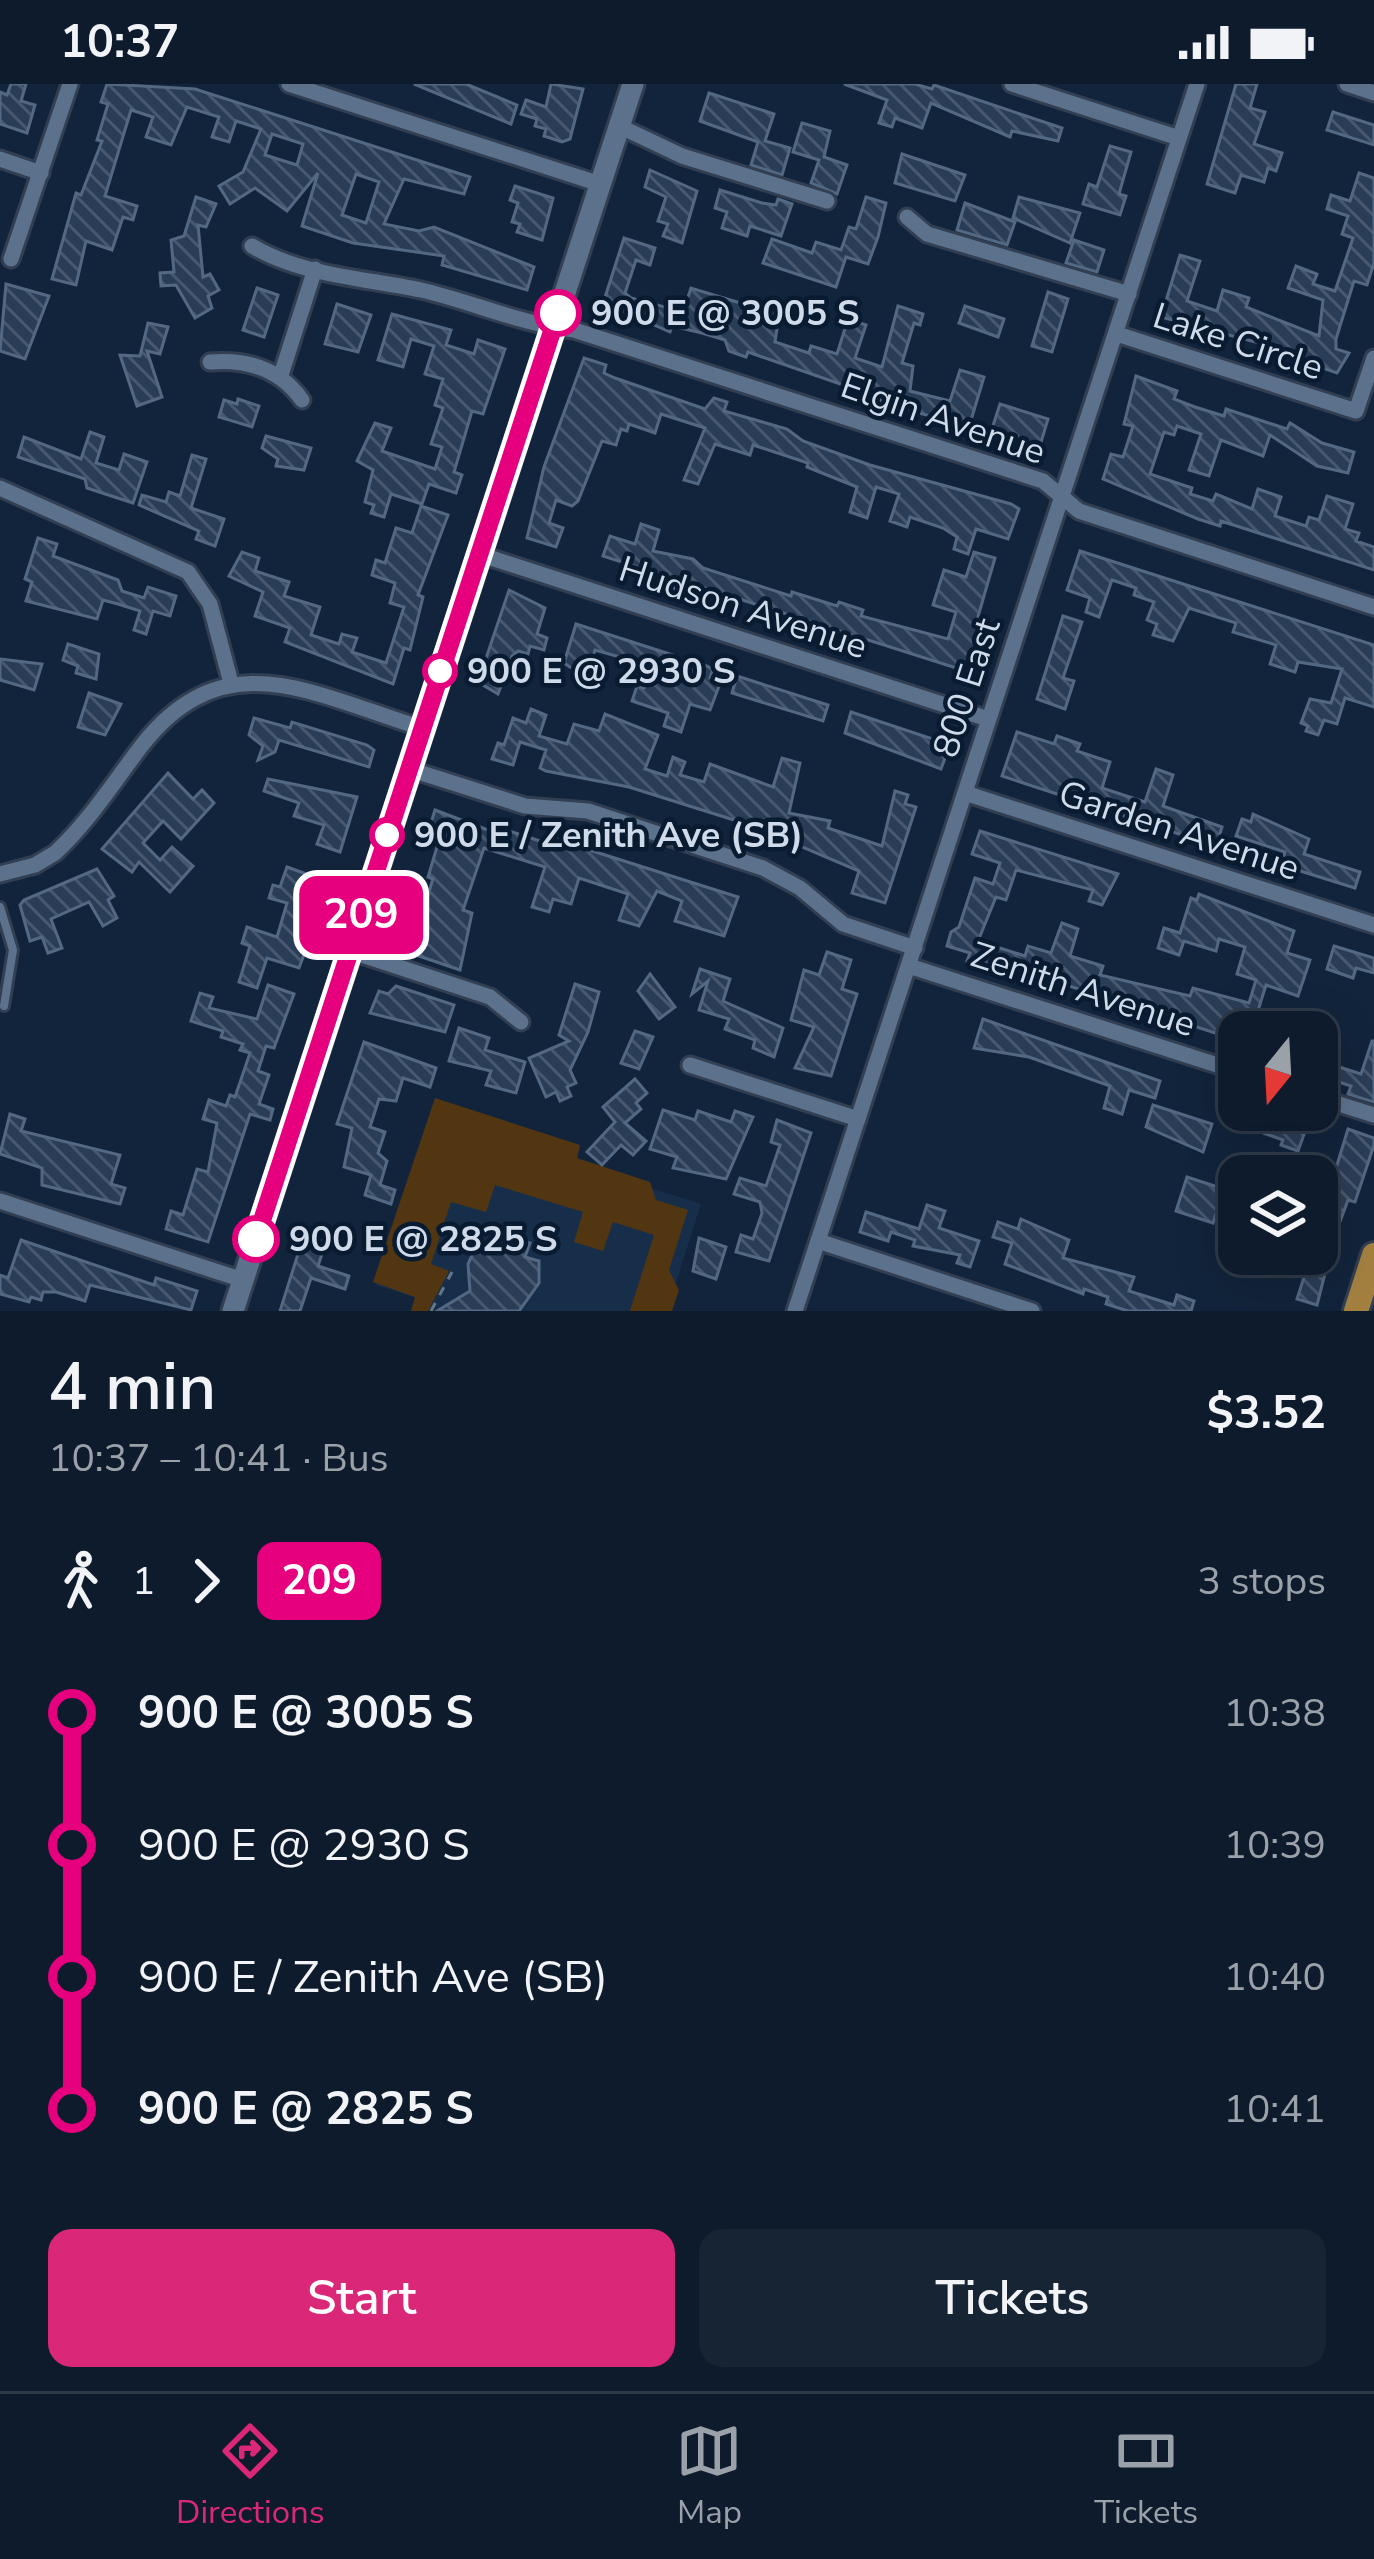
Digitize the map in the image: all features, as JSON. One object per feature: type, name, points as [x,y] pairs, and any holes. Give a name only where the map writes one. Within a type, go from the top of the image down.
[{"type":"main road","points":[[1356,1311],[1374,1255]]},
{"type":"street","points":[[6,263],[70,84]]},
{"type":"street","points":[[289,84],[600,184]]},
{"type":"street","points":[[233,1311],[633,84]]},
{"type":"street","points":[[1012,84],[1179,138]]},
{"type":"street","name":"800 East","points":[[795,1311],[1197,84]]},
{"type":"street","points":[[1347,84],[1374,93]]},
{"type":"street","points":[[619,126],[682,156],[827,201]]},
{"type":"street","points":[[0,159],[41,172]]},
{"type":"street","points":[[908,218],[927,234],[1129,294]]},
{"type":"street","name":"Elgin Avenue","points":[[252,247],[281,262],[423,290],[553,328],[1043,481],[1078,511],[1374,607]]},
{"type":"street","points":[[281,375],[315,269]]},
{"type":"street","name":"Lake Circle","points":[[1117,334],[1356,411],[1374,358]]},
{"type":"street","points":[[210,362],[241,362],[281,375],[302,400]]},
{"type":"street","points":[[0,488],[188,572],[207,595],[231,683]]},
{"type":"street","name":"Hudson Avenue","points":[[479,554],[988,719]]},
{"type":"street","points":[[0,874],[35,865],[55,853],[172,711],[199,692],[231,683],[281,684],[422,728]]},
{"type":"street","points":[[409,769],[525,806],[588,811],[763,868],[800,888],[843,923],[914,949]]},
{"type":"street","name":"Garden Avenue","points":[[965,793],[1374,925]]},
{"type":"street","points":[[350,951],[490,997],[521,1022]]},
{"type":"street","name":"Zenith Avenue","points":[[909,966],[1218,1065]]},
{"type":"street","points":[[690,1065],[858,1119]]},
{"type":"street","points":[[1338,1104],[1374,1115]]},
{"type":"street","points":[[0,1201],[243,1280]]},
{"type":"street","points":[[818,1241],[1032,1311]]},
{"type":"lane","points":[[0,907],[13,950],[4,1006]]},
{"type":"path","points":[[431,1311],[452,1272]]},
{"type":"shaded area","points":[[435,1098],[580,1145],[577,1158],[650,1182],[656,1200],[688,1210],[669,1270],[679,1290],[672,1311],[630,1311],[654,1235],[613,1222],[603,1251],[574,1242],[583,1212],[495,1185],[486,1212],[451,1202],[431,1264],[449,1271],[428,1311],[411,1311],[415,1297],[373,1282]]},
{"type":"shaded area","points":[[434,1102],[580,1148],[575,1164],[701,1204],[667,1311],[421,1311],[423,1300],[376,1285]]},
{"type":"building","points":[[11,84],[26,84],[21,101],[35,105],[27,133],[0,124],[0,92],[7,95]]},
{"type":"building","points":[[107,84],[195,89],[470,177],[464,194],[404,179],[384,224],[419,231],[434,227],[534,267],[527,290],[442,265],[444,256],[353,243],[302,226],[318,173],[287,211],[255,188],[230,204],[219,186],[243,172],[261,129],[236,121],[229,142],[212,137],[219,117],[187,107],[171,145],[146,137],[153,117],[131,110],[105,196],[137,206],[133,220],[123,217],[112,250],[86,241],[76,285],[52,279],[76,193],[81,195],[102,141],[97,140],[108,104],[101,102]],"holes":[[[272,134],[303,144],[297,165],[265,155]],[[356,174],[379,182],[366,223],[342,215]]]},
{"type":"building","points":[[414,84],[466,84],[517,105],[511,124]]},
{"type":"building","points":[[551,84],[583,89],[570,139],[562,142],[544,136],[546,129],[535,126],[537,119],[521,114],[526,100],[546,107]]},
{"type":"building","points":[[844,84],[915,84],[932,89],[934,85],[1062,128],[1058,141],[1012,131],[1010,137],[931,103],[922,128],[895,118],[892,127],[879,123],[887,100]]},
{"type":"building","points":[[1236,84],[1257,84],[1250,108],[1265,112],[1254,144],[1282,153],[1276,171],[1268,168],[1264,182],[1241,175],[1235,193],[1207,184]]},
{"type":"building","points":[[709,93],[774,114],[765,141],[790,148],[782,175],[751,165],[758,142],[700,121]]},
{"type":"building","points":[[1333,112],[1374,125],[1374,145],[1327,130]]},
{"type":"building","points":[[802,123],[830,131],[824,157],[847,165],[837,194],[811,183],[819,160],[793,152]]},
{"type":"building","points":[[1110,146],[1131,152],[1119,194],[1126,196],[1120,215],[1083,204],[1089,184],[1097,187]]},
{"type":"building","points":[[902,154],[965,175],[955,201],[895,183]]},
{"type":"building","points":[[650,170],[697,191],[682,243],[663,236],[668,224],[658,221],[666,197],[645,187]]},
{"type":"building","points":[[1359,173],[1374,178],[1374,263],[1367,285],[1354,281],[1336,339],[1336,349],[1349,353],[1337,373],[1273,351],[1274,347],[1161,317],[1180,255],[1200,261],[1187,301],[1217,311],[1223,290],[1249,298],[1246,307],[1319,336],[1323,300],[1288,288],[1296,266],[1317,274],[1313,284],[1335,291],[1353,238],[1342,234],[1348,216],[1327,209],[1331,195],[1350,201]]},
{"type":"building","points":[[515,186],[553,198],[542,240],[517,232],[520,224],[512,222],[518,203],[510,200]]},
{"type":"building","points":[[720,190],[762,203],[776,205],[778,199],[792,204],[781,236],[750,226],[747,236],[722,228],[727,212],[715,208]]},
{"type":"building","points":[[196,197],[216,204],[206,227],[198,225],[203,277],[210,274],[219,290],[208,296],[212,308],[195,318],[176,285],[161,286],[160,273],[174,272],[171,240],[184,236]]},
{"type":"building","points":[[866,197],[886,203],[878,237],[868,264],[846,257],[836,287],[763,263],[772,239],[812,253],[816,242],[841,250],[849,227],[856,229]]},
{"type":"building","points":[[1019,197],[1080,213],[1070,243],[1013,218]]},
{"type":"building","points":[[965,203],[1015,222],[1007,245],[957,230]]},
{"type":"building","points":[[624,238],[655,248],[650,265],[636,260],[625,293],[631,298],[683,312],[691,288],[747,305],[779,315],[775,342],[809,353],[811,346],[837,354],[848,319],[866,325],[855,358],[882,367],[898,306],[923,314],[920,325],[914,323],[902,363],[913,366],[910,391],[950,401],[960,370],[984,377],[969,427],[883,403],[878,397],[748,352],[746,357],[729,351],[725,340],[672,326],[670,332],[620,310],[617,318],[600,313]]},
{"type":"building","points":[[1074,240],[1104,250],[1097,272],[1066,263]]},
{"type":"building","points":[[6,284],[49,296],[25,359],[0,351]]},
{"type":"building","points":[[257,288],[278,295],[264,337],[243,330]]},
{"type":"building","points":[[1048,292],[1068,299],[1052,352],[1032,346]]},
{"type":"building","points":[[337,304],[371,315],[358,352],[325,344]]},
{"type":"building","points":[[965,306],[1004,319],[998,337],[959,323]]},
{"type":"building","points":[[392,314],[451,330],[446,345],[474,354],[478,340],[505,349],[483,414],[472,411],[454,472],[462,475],[456,493],[429,484],[422,504],[391,494],[384,517],[371,513],[374,505],[365,502],[373,470],[357,461],[375,423],[391,428],[382,451],[435,469],[442,447],[431,444],[443,408],[435,405],[443,379],[425,374],[434,346],[411,339],[403,367],[378,360]]},
{"type":"building","points":[[148,323],[168,327],[160,354],[147,351],[162,397],[137,406],[120,355],[140,356]]},
{"type":"building","points":[[584,358],[606,365],[604,373],[615,378],[705,409],[714,398],[727,402],[724,411],[787,429],[803,441],[1011,504],[1019,509],[1008,539],[976,529],[968,554],[954,549],[957,537],[943,528],[910,517],[907,527],[890,521],[899,494],[876,487],[867,518],[850,512],[857,487],[807,467],[808,463],[753,445],[750,455],[715,444],[698,484],[684,480],[705,428],[661,414],[655,433],[629,424],[627,431],[621,429],[616,445],[602,441],[578,501],[572,506],[556,500],[549,523],[563,528],[556,547],[527,538],[544,467]]},
{"type":"building","points":[[1136,376],[1177,391],[1174,399],[1195,407],[1224,416],[1226,409],[1287,429],[1290,423],[1322,443],[1354,452],[1348,473],[1317,466],[1270,435],[1263,456],[1221,440],[1209,476],[1189,470],[1201,434],[1177,426],[1174,435],[1164,432],[1150,474],[1192,488],[1190,494],[1213,501],[1216,494],[1252,509],[1258,489],[1281,497],[1275,516],[1306,526],[1309,517],[1319,520],[1327,496],[1353,504],[1345,529],[1359,533],[1356,541],[1374,547],[1374,570],[1221,521],[1220,526],[1198,519],[1103,479],[1111,454],[1123,457],[1133,426],[1124,424]]},
{"type":"building","points":[[238,399],[259,406],[252,427],[219,417],[224,400],[237,404]]},
{"type":"building","points":[[1000,404],[1048,419],[1039,449],[990,435]]},
{"type":"building","points":[[90,432],[104,437],[96,463],[119,470],[124,454],[147,462],[133,503],[87,488],[85,479],[18,457],[24,437],[81,459]]},
{"type":"building","points":[[266,436],[311,448],[304,470],[276,466],[278,459],[262,448]]},
{"type":"building","points":[[192,455],[206,459],[191,508],[224,519],[215,546],[196,539],[199,531],[139,505],[142,495],[166,502],[169,492],[180,496]]},
{"type":"building","points":[[421,506],[448,515],[418,595],[423,597],[410,650],[404,648],[393,684],[285,642],[290,628],[255,616],[263,592],[229,576],[242,552],[259,558],[255,571],[289,582],[284,596],[320,607],[311,635],[339,644],[342,634],[357,638],[352,652],[386,663],[404,607],[390,603],[395,583],[372,575],[376,560],[385,563],[396,528],[412,533]]},
{"type":"building","points":[[641,524],[659,530],[653,551],[693,559],[703,568],[791,596],[792,592],[837,606],[839,602],[863,610],[861,616],[948,639],[956,612],[933,605],[944,570],[966,577],[974,552],[995,558],[975,627],[982,629],[972,673],[689,583],[683,592],[673,588],[675,579],[603,556],[610,536],[635,544]]},
{"type":"building","points":[[38,538],[57,544],[53,556],[118,580],[122,591],[144,598],[148,587],[176,596],[170,616],[153,611],[146,634],[134,630],[140,611],[118,604],[103,600],[97,619],[26,601],[32,582],[25,579]]},
{"type":"building","points":[[1080,551],[1374,645],[1374,707],[1345,698],[1337,724],[1324,720],[1318,735],[1306,731],[1308,726],[1301,723],[1310,699],[1331,703],[1342,669],[1298,662],[1295,672],[1270,664],[1276,645],[1233,632],[1236,623],[1189,608],[1173,641],[1153,635],[1157,624],[1147,620],[1154,602],[1134,595],[1136,588],[1112,580],[1099,617],[1086,612],[1090,598],[1067,590]]},
{"type":"building","points":[[509,590],[545,608],[537,634],[547,638],[544,650],[530,646],[528,654],[518,651],[512,656],[498,694],[478,682]]},
{"type":"building","points":[[1063,616],[1082,622],[1063,678],[1074,681],[1065,709],[1037,699]]},
{"type":"building","points":[[576,624],[673,655],[670,665],[692,672],[696,661],[713,669],[710,678],[721,681],[710,710],[690,704],[681,732],[664,726],[668,713],[632,701],[637,686],[644,688],[652,666],[595,650],[588,674],[574,670],[564,663]]},
{"type":"building","points":[[68,644],[99,654],[96,679],[76,673],[78,666],[63,660]]},
{"type":"building","points":[[0,659],[42,664],[34,690],[0,680]]},
{"type":"building","points":[[737,676],[828,705],[823,721],[732,693]]},
{"type":"building","points":[[89,693],[121,704],[105,735],[78,727]]},
{"type":"building","points":[[531,709],[546,715],[539,736],[567,744],[574,724],[599,731],[605,714],[658,735],[645,769],[667,776],[673,757],[685,762],[680,775],[704,782],[710,764],[773,787],[782,758],[800,763],[789,813],[830,821],[828,828],[882,846],[895,791],[908,795],[905,804],[916,807],[885,903],[852,893],[859,871],[753,826],[629,787],[546,771],[540,768],[546,750],[520,742],[513,765],[492,759],[498,743],[504,745],[513,718],[526,723]]},
{"type":"building","points":[[851,712],[942,742],[949,747],[941,769],[845,733]]},
{"type":"building","points":[[254,718],[290,728],[292,722],[367,745],[374,750],[369,767],[279,740],[275,752],[258,760],[263,746],[249,735]]},
{"type":"building","points":[[1017,732],[1054,744],[1057,736],[1080,744],[1077,751],[1110,762],[1102,788],[1145,802],[1156,769],[1173,775],[1163,806],[1222,827],[1216,846],[1002,776]]},
{"type":"building","points":[[168,773],[193,799],[202,790],[214,803],[181,839],[163,821],[143,843],[160,860],[172,847],[193,866],[170,892],[139,862],[132,872],[102,849]]},
{"type":"building","points":[[268,779],[357,797],[340,852],[317,844],[324,825],[294,816],[299,803],[264,791]]},
{"type":"building","points":[[435,810],[501,835],[503,829],[543,842],[545,836],[738,897],[724,936],[675,921],[682,901],[657,891],[639,926],[619,920],[628,894],[579,878],[571,904],[553,899],[549,912],[532,907],[545,867],[484,848],[463,910],[472,913],[460,970],[404,951],[415,905],[424,908],[433,879],[428,877],[440,837],[428,832]]},
{"type":"building","points":[[1253,814],[1309,839],[1304,854],[1360,872],[1355,888],[1281,865],[1285,852],[1236,836],[1242,819],[1251,822]]},
{"type":"building","points":[[980,831],[1118,874],[1102,905],[1089,901],[1093,890],[1016,870],[1006,900],[996,897],[978,941],[1025,956],[1028,946],[1051,953],[1062,923],[1078,929],[1070,956],[1103,966],[1100,975],[1190,996],[1193,988],[1249,1003],[1256,980],[1237,974],[1245,947],[1219,939],[1216,951],[1184,941],[1179,955],[1158,948],[1164,928],[1180,933],[1191,898],[1197,900],[1199,894],[1294,931],[1287,953],[1310,960],[1298,996],[1266,985],[1258,1011],[1218,1011],[1218,1034],[1007,966],[1005,973],[967,961],[970,953],[947,946],[951,932],[959,927],[975,878],[993,884],[1000,863],[972,854]]},
{"type":"building","points":[[287,867],[331,883],[299,968],[267,958],[257,988],[239,982],[250,946],[242,943],[247,927],[277,937],[287,903],[269,898],[273,885],[280,887]]},
{"type":"building","points":[[97,869],[114,896],[108,900],[117,918],[103,926],[89,902],[51,919],[62,948],[48,953],[42,937],[30,941],[20,905],[24,900]]},
{"type":"building","points":[[1334,946],[1374,958],[1374,973],[1356,968],[1353,978],[1327,969]]},
{"type":"building","points":[[827,952],[851,960],[842,989],[857,994],[831,1076],[795,1068],[814,1027],[791,1020],[804,970],[819,975]]},
{"type":"building","points":[[700,969],[730,979],[723,1001],[783,1028],[774,1057],[753,1048],[755,1040],[725,1029],[729,1019],[699,1010],[708,981],[692,994]]},
{"type":"building","points":[[650,974],[675,1007],[659,1019],[638,991]]},
{"type":"building","points":[[575,984],[599,992],[588,1032],[570,1070],[576,1083],[567,1087],[571,1096],[560,1101],[556,1092],[546,1097],[529,1058],[569,1041],[559,1035]]},
{"type":"building","points":[[268,985],[294,994],[274,1048],[266,1046],[258,1071],[269,1075],[259,1104],[273,1109],[270,1120],[250,1114],[208,1242],[166,1229],[171,1211],[183,1215],[197,1169],[208,1172],[217,1123],[203,1119],[209,1100],[226,1106],[230,1095],[235,1097],[250,1053],[240,1050],[243,1044],[221,1037],[223,1031],[191,1021],[200,993],[213,997],[209,1008],[257,1019]]},
{"type":"building","points":[[396,986],[454,1005],[445,1032],[370,1013],[379,991],[388,994]]},
{"type":"building","points":[[983,1019],[1160,1081],[1155,1098],[1129,1090],[1122,1114],[1104,1108],[1110,1086],[1029,1057],[974,1048]]},
{"type":"building","points":[[459,1028],[489,1038],[485,1050],[525,1062],[516,1093],[486,1085],[491,1071],[449,1061]]},
{"type":"building","points":[[635,1031],[653,1037],[639,1069],[621,1063]]},
{"type":"building","points":[[1374,1041],[1374,1102],[1348,1094],[1351,1086],[1338,1082],[1338,1067],[1361,1074]]},
{"type":"building","points":[[364,1042],[436,1068],[430,1087],[403,1078],[396,1101],[379,1099],[370,1127],[385,1132],[378,1153],[387,1161],[380,1185],[395,1190],[391,1204],[365,1195],[371,1175],[344,1167],[352,1128],[337,1124]]},
{"type":"building","points":[[635,1079],[647,1093],[636,1103],[641,1109],[625,1123],[646,1141],[633,1155],[621,1145],[602,1165],[587,1152],[615,1122],[603,1107]]},
{"type":"building","points":[[1153,1105],[1212,1124],[1203,1152],[1146,1127]]},
{"type":"building","points":[[663,1110],[695,1120],[698,1111],[731,1122],[735,1111],[753,1117],[726,1179],[673,1168],[677,1157],[650,1149]]},
{"type":"building","points":[[10,1114],[25,1119],[21,1131],[120,1155],[111,1184],[125,1188],[120,1204],[42,1185],[42,1168],[0,1154]]},
{"type":"building","points":[[777,1120],[811,1133],[769,1261],[736,1252],[741,1235],[753,1239],[762,1213],[760,1202],[734,1194],[740,1178],[766,1186],[780,1145],[771,1142]]},
{"type":"building","points":[[1348,1129],[1374,1138],[1355,1202],[1348,1200],[1338,1227],[1338,1162]]},
{"type":"building","points":[[1258,1131],[1305,1131],[1298,1151],[1281,1145],[1283,1140]]},
{"type":"building","points":[[1187,1177],[1218,1187],[1213,1223],[1176,1211]]},
{"type":"building","points":[[927,1205],[945,1211],[939,1228],[979,1241],[970,1267],[957,1263],[960,1255],[913,1246],[915,1240],[891,1232],[888,1241],[860,1232],[866,1212],[919,1229]]},
{"type":"building","points":[[1021,1219],[1069,1240],[1063,1258],[1134,1277],[1129,1291],[1174,1305],[1177,1295],[1194,1301],[1191,1311],[1128,1311],[1106,1304],[1108,1297],[1084,1289],[1083,1294],[1005,1264],[1012,1243],[993,1237],[998,1222],[1018,1229]]},
{"type":"building","points":[[304,1235],[326,1242],[318,1266],[349,1276],[345,1289],[311,1278],[300,1311],[280,1311]]},
{"type":"building","points":[[506,1236],[530,1243],[525,1257],[539,1261],[539,1283],[519,1311],[437,1311],[470,1291],[468,1264],[476,1247],[481,1243],[502,1249]]},
{"type":"building","points":[[699,1238],[726,1247],[716,1279],[693,1271]]},
{"type":"building","points":[[21,1240],[154,1285],[156,1278],[197,1291],[191,1310],[90,1285],[85,1301],[56,1292],[43,1292],[41,1300],[31,1297],[29,1302],[0,1294],[0,1275],[8,1278]]},
{"type":"building","points":[[1305,1275],[1325,1275],[1317,1305],[1297,1299]]},
{"type":"bus line","name":"209","points":[[256,1239],[558,313]]},
{"type":"place","name":"900 E @ 3005 S","points":[[558,313]]},
{"type":"place","name":"900 E @ 2930 S","points":[[440,671]]},
{"type":"place","name":"900 E / Zenith Ave (SB)","points":[[387,835]]},
{"type":"place","name":"900 E @ 2825 S","points":[[256,1239]]}]
